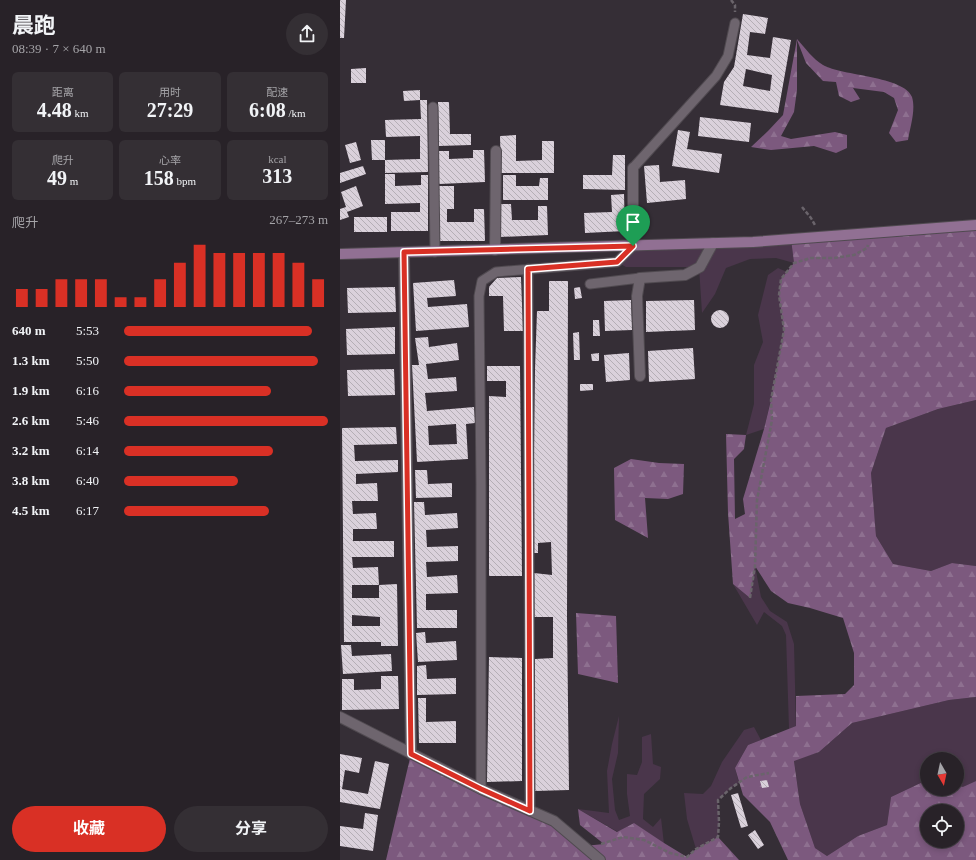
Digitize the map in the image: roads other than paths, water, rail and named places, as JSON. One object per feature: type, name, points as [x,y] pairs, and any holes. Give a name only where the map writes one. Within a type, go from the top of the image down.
[{"type":"street","points":[[495,250],[496,151]]},
{"type":"street","points":[[633,168],[633,246]]},
{"type":"street","points":[[340,254],[713,243],[872,234],[976,225]]},
{"type":"street","points":[[640,376],[637,296],[640,278],[684,275],[700,267],[713,243]]},
{"type":"street","points":[[404,252],[411,754]]},
{"type":"street","points":[[340,717],[481,789],[554,821],[600,860]]},
{"type":"lane","points":[[633,168],[716,76],[728,56],[735,23]]},
{"type":"lane","points":[[434,107],[435,252]]},
{"type":"lane","points":[[481,789],[481,485],[479,296],[482,281],[496,272],[617,262],[633,246]]},
{"type":"lane","points":[[528,269],[530,811]]},
{"type":"lane","points":[[590,284],[640,278]]}]
